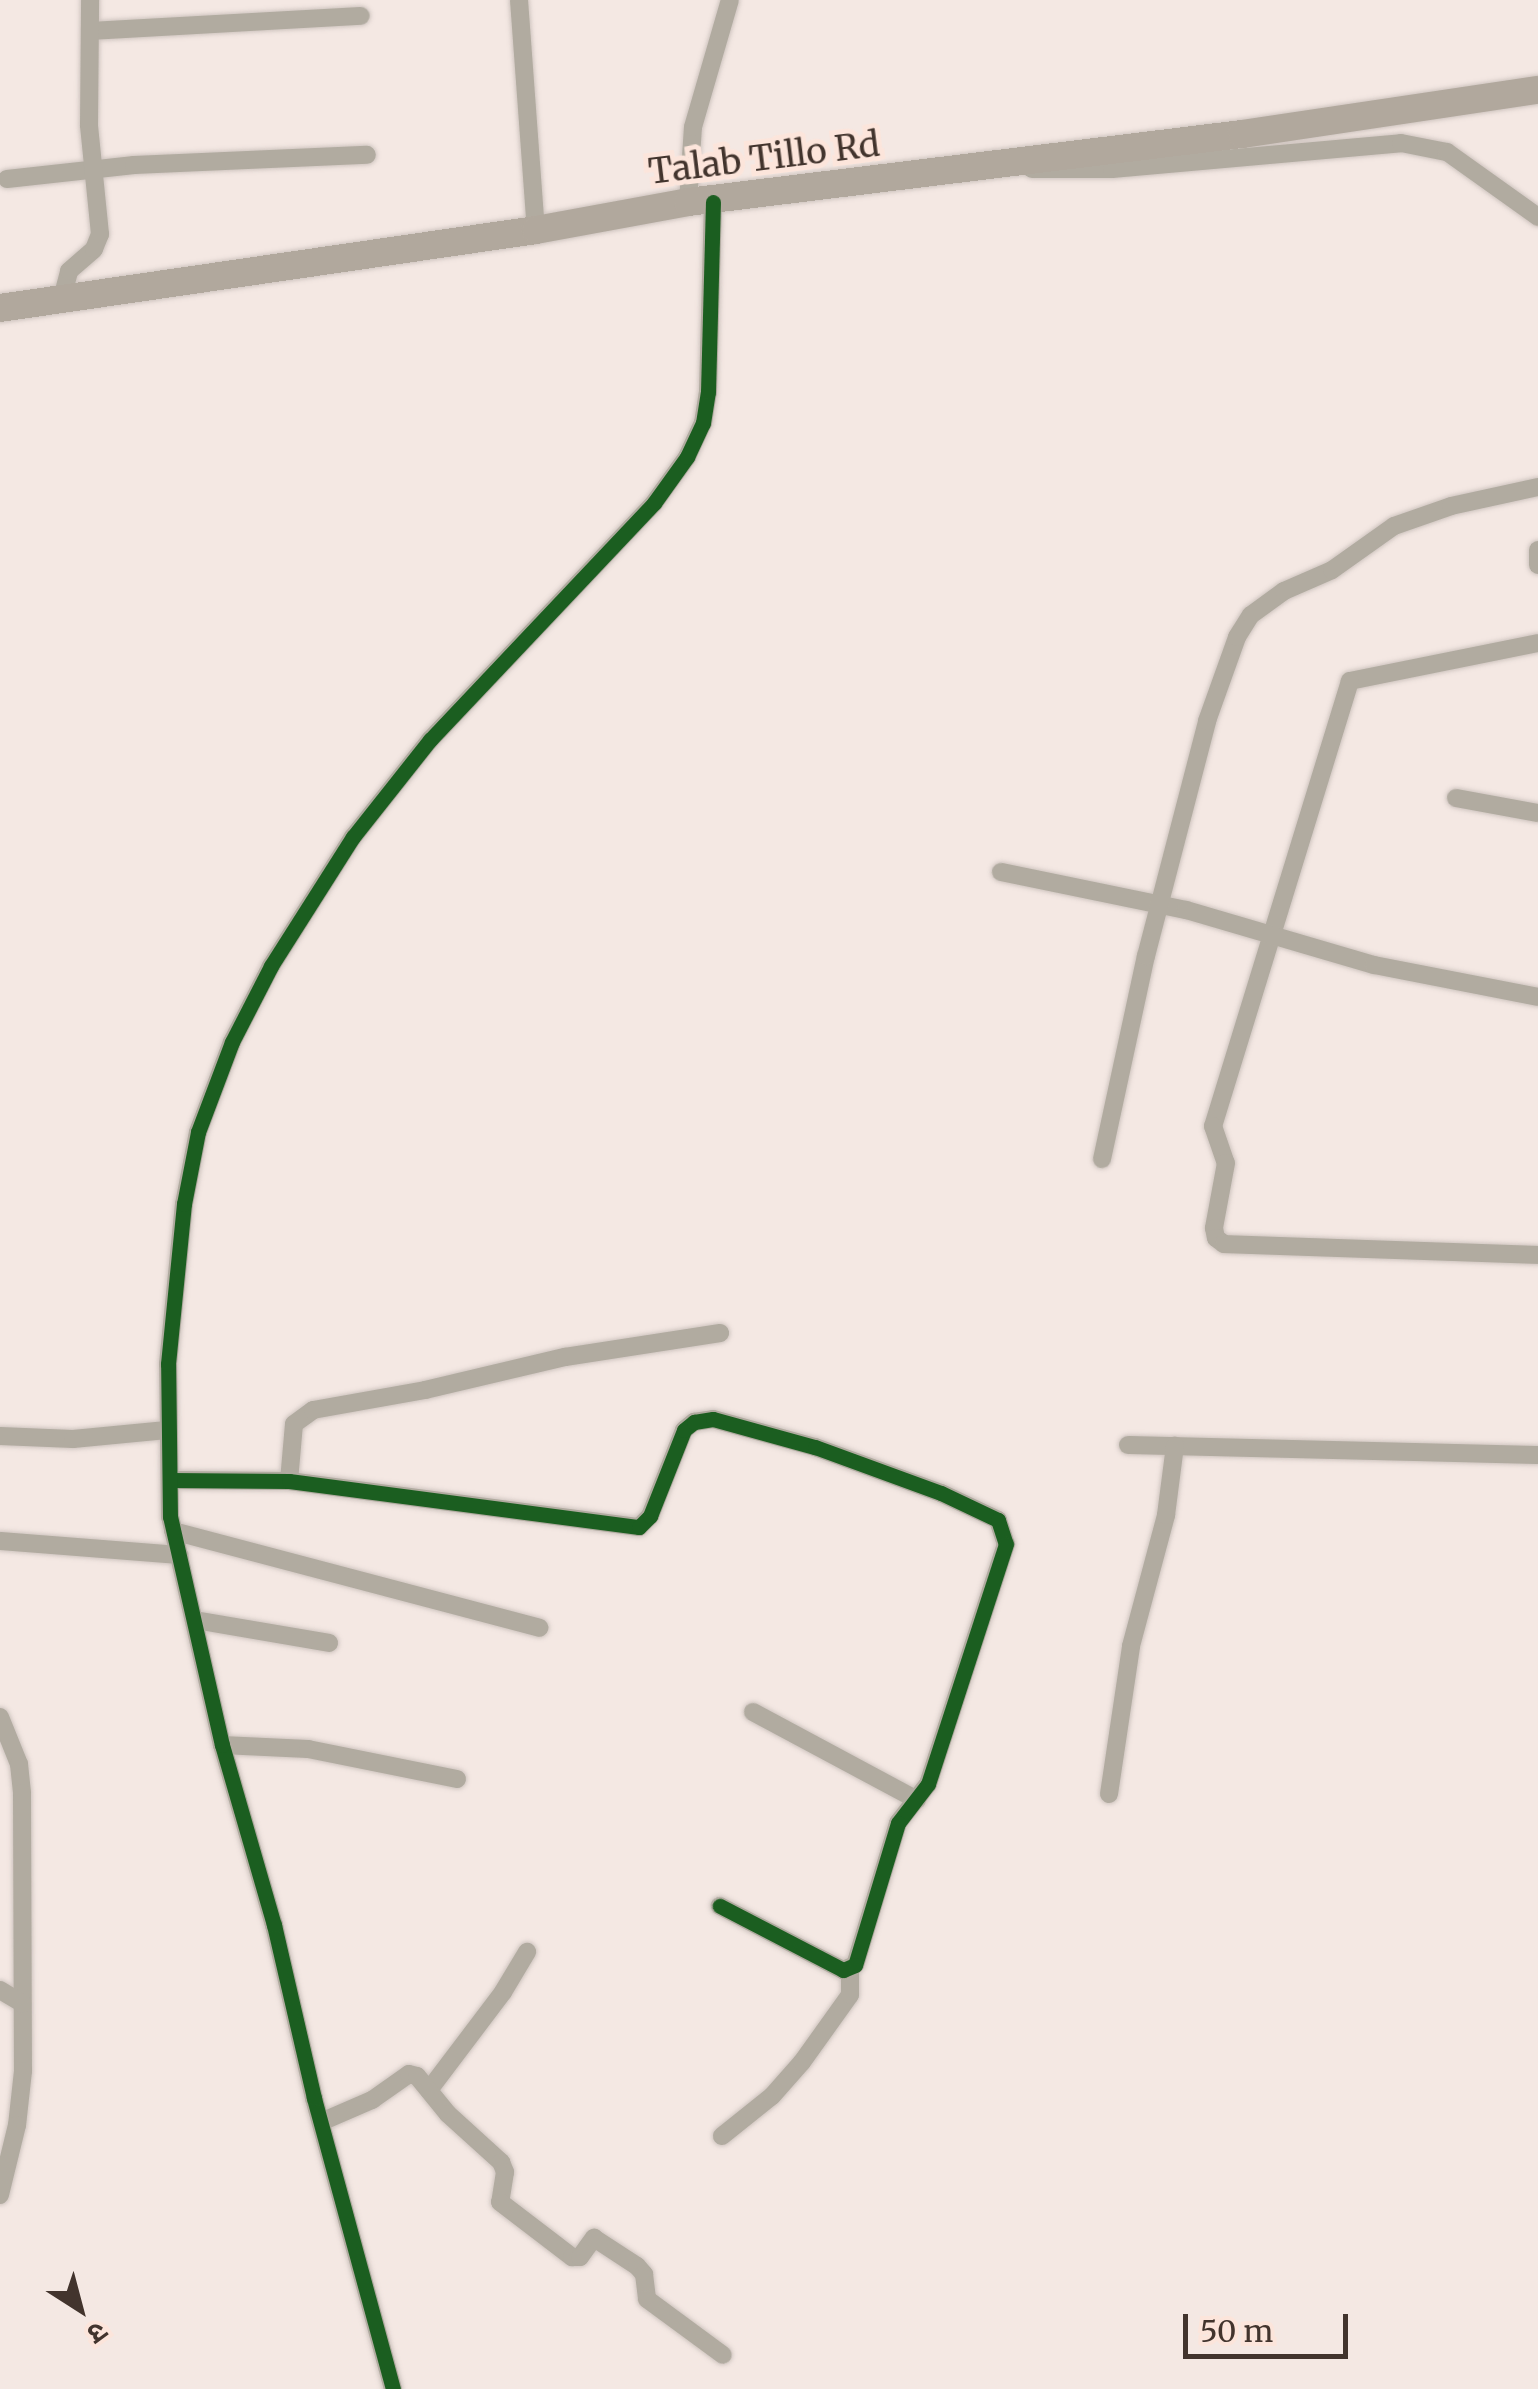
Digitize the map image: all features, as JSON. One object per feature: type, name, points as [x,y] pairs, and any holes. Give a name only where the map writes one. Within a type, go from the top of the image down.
[{"type":"main road","name":"Talab Tillo Rd","points":[[0,308],[536,230],[701,202],[1529,92]]},
{"type":"street","points":[[62,298],[68,271],[98,243],[102,30],[90,0]]},
{"type":"street","points":[[519,0],[536,230]]},
{"type":"street","points":[[393,2389],[321,2122],[274,1925],[222,1746],[173,1531],[167,1430],[173,1296],[192,1152],[232,1042],[271,966],[397,779],[462,704],[654,503],[688,457],[703,423],[708,392],[701,202],[693,127],[730,0]]},
{"type":"street","points":[[102,30],[361,16]]},
{"type":"street","points":[[987,166],[1065,172],[1401,143],[1446,152],[1538,217]]},
{"type":"street","points":[[7,179],[134,165],[367,154]]},
{"type":"street","points":[[1102,1159],[1146,956],[1208,722],[1238,637],[1251,616],[1284,591],[1332,570],[1394,526],[1451,506],[1538,487]]},
{"type":"street","points":[[1538,550],[1538,566]]},
{"type":"street","points":[[1538,643],[1350,681],[1213,1126],[1226,1162],[1216,1238],[1224,1244],[1538,1255]]},
{"type":"street","points":[[1456,798],[1538,813]]},
{"type":"street","points":[[1002,872],[1186,910],[1374,965],[1538,997]]},
{"type":"street","points":[[289,1481],[294,1424],[313,1410],[425,1390],[565,1357],[720,1332]]},
{"type":"street","points":[[171,1480],[289,1481],[639,1527],[650,1516],[684,1430],[694,1422],[713,1419],[815,1447],[940,1493],[998,1520],[1006,1544],[928,1784],[898,1823],[860,1954],[850,1969],[850,1995],[772,2096],[722,2136]]},
{"type":"street","points":[[0,1436],[72,1439],[167,1430]]},
{"type":"street","points":[[1128,1444],[1538,1455]]},
{"type":"street","points":[[1109,1794],[1131,1646],[1166,1515],[1175,1446]]},
{"type":"street","points":[[173,1531],[539,1628]]},
{"type":"street","points":[[0,1542],[179,1556]]},
{"type":"street","points":[[195,1620],[328,1644]]},
{"type":"street","points":[[753,1712],[916,1800]]},
{"type":"street","points":[[0,1717],[19,1764],[22,1793],[22,2096],[0,2195]]},
{"type":"street","points":[[222,1746],[308,1749],[457,1779]]},
{"type":"street","points":[[720,1906],[842,1970],[850,1969]]},
{"type":"street","points":[[429,2090],[503,1992],[527,1952]]},
{"type":"street","points":[[0,1990],[22,2002]]},
{"type":"street","points":[[321,2122],[372,2100],[409,2074],[501,2162],[505,2172],[500,2202],[572,2258],[580,2256],[594,2238],[637,2266],[644,2274],[647,2299],[723,2355]]},
{"type":"cycle path","points":[[393,2389],[314,2098],[274,1925],[222,1745],[170,1517],[168,1364],[184,1204],[198,1132],[232,1042],[271,966],[353,837],[430,740],[654,503],[687,457],[703,423],[708,392],[713,202]]},
{"type":"cycle path","points":[[171,1480],[289,1481],[639,1527],[650,1516],[684,1430],[694,1422],[713,1419],[815,1447],[941,1493],[998,1520],[1006,1544],[928,1784],[898,1823],[855,1965],[843,1970],[720,1906]]}]
